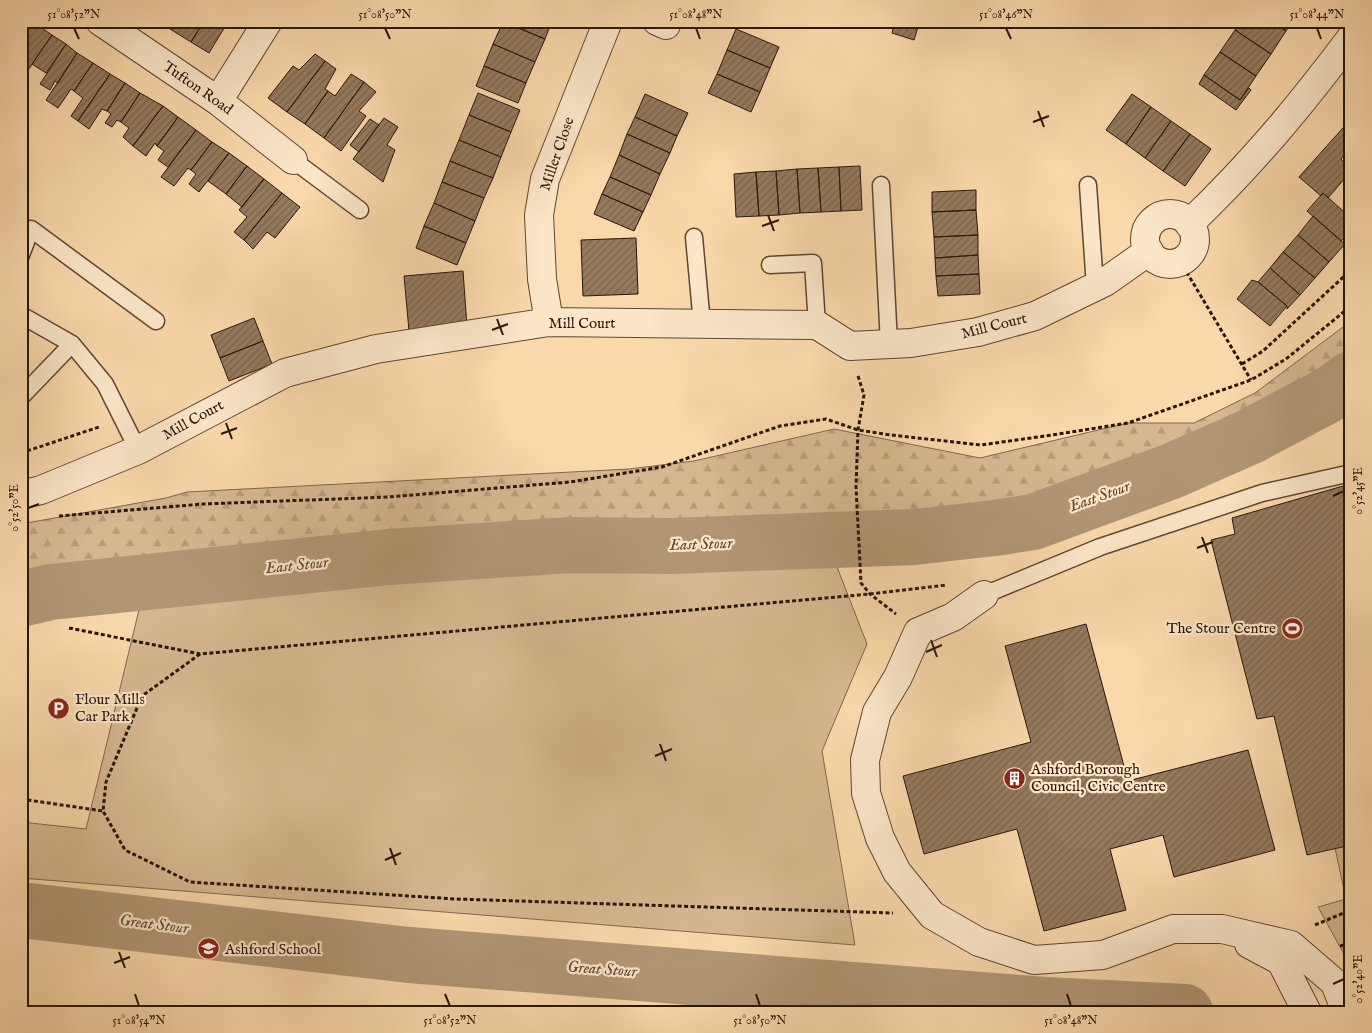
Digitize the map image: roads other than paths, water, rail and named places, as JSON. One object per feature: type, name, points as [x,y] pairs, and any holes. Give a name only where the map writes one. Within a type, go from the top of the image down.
[{"type":"street","name":"Tufton Road","points":[[100,21],[218,101],[293,160]]},
{"type":"street","points":[[218,101],[268,21]]},
{"type":"street","name":"Miller Close","points":[[549,322],[542,279],[539,215],[545,179],[608,21]]},
{"type":"street","points":[[1190,224],[1235,180],[1299,108],[1351,38]]},
{"type":"street","points":[[1176,215],[1190,224],[1193,230],[1194,245],[1186,258],[1166,263],[1153,257],[1149,252],[1145,236],[1147,228],[1159,216],[1176,215]]},
{"type":"street","name":"Mill Court","points":[[21,495],[41,490],[138,450],[285,373],[376,349],[549,322],[816,326],[850,346],[911,343],[997,326],[1035,316],[1095,287],[1149,252]]},
{"type":"street","points":[[977,600],[953,617],[918,632],[898,677],[877,712],[865,760],[866,793],[880,838],[897,872],[932,915],[979,942],[1034,960],[1103,954],[1173,930],[1222,929],[1291,945],[1335,983],[1346,1012]]},
{"type":"street","points":[[1222,929],[1281,961],[1307,1012]]},
{"type":"lane","points":[[293,160],[360,210]]},
{"type":"lane","points":[[881,185],[888,344]]},
{"type":"lane","points":[[1088,185],[1095,287]]},
{"type":"lane","points":[[21,255],[32,229],[156,321]]},
{"type":"lane","points":[[694,237],[702,324]]},
{"type":"lane","points":[[770,265],[813,263],[816,326]]},
{"type":"lane","points":[[21,315],[72,344],[105,384],[138,450]]},
{"type":"lane","points":[[21,397],[72,344]]},
{"type":"lane","points":[[977,600],[1100,547],[1262,493],[1351,472]]},
{"type":"waterway","name":"East Stour","points":[[21,599],[51,592],[389,557],[571,545],[671,546],[914,537],[1033,522],[1172,471],[1249,437],[1332,393],[1351,379]]},
{"type":"waterway","name":"Great Stour","points":[[21,910],[409,955],[1045,1005],[1185,1012]]},
{"type":"place","name":"The Stour Centre","points":[[1292,628]]},
{"type":"place","name":"Flour Mills Car Park","points":[[59,708]]},
{"type":"place","name":"Ashford Borough Council, Civic Centre","points":[[1015,778]]},
{"type":"place","name":"Ashford School","points":[[209,949]]}]
